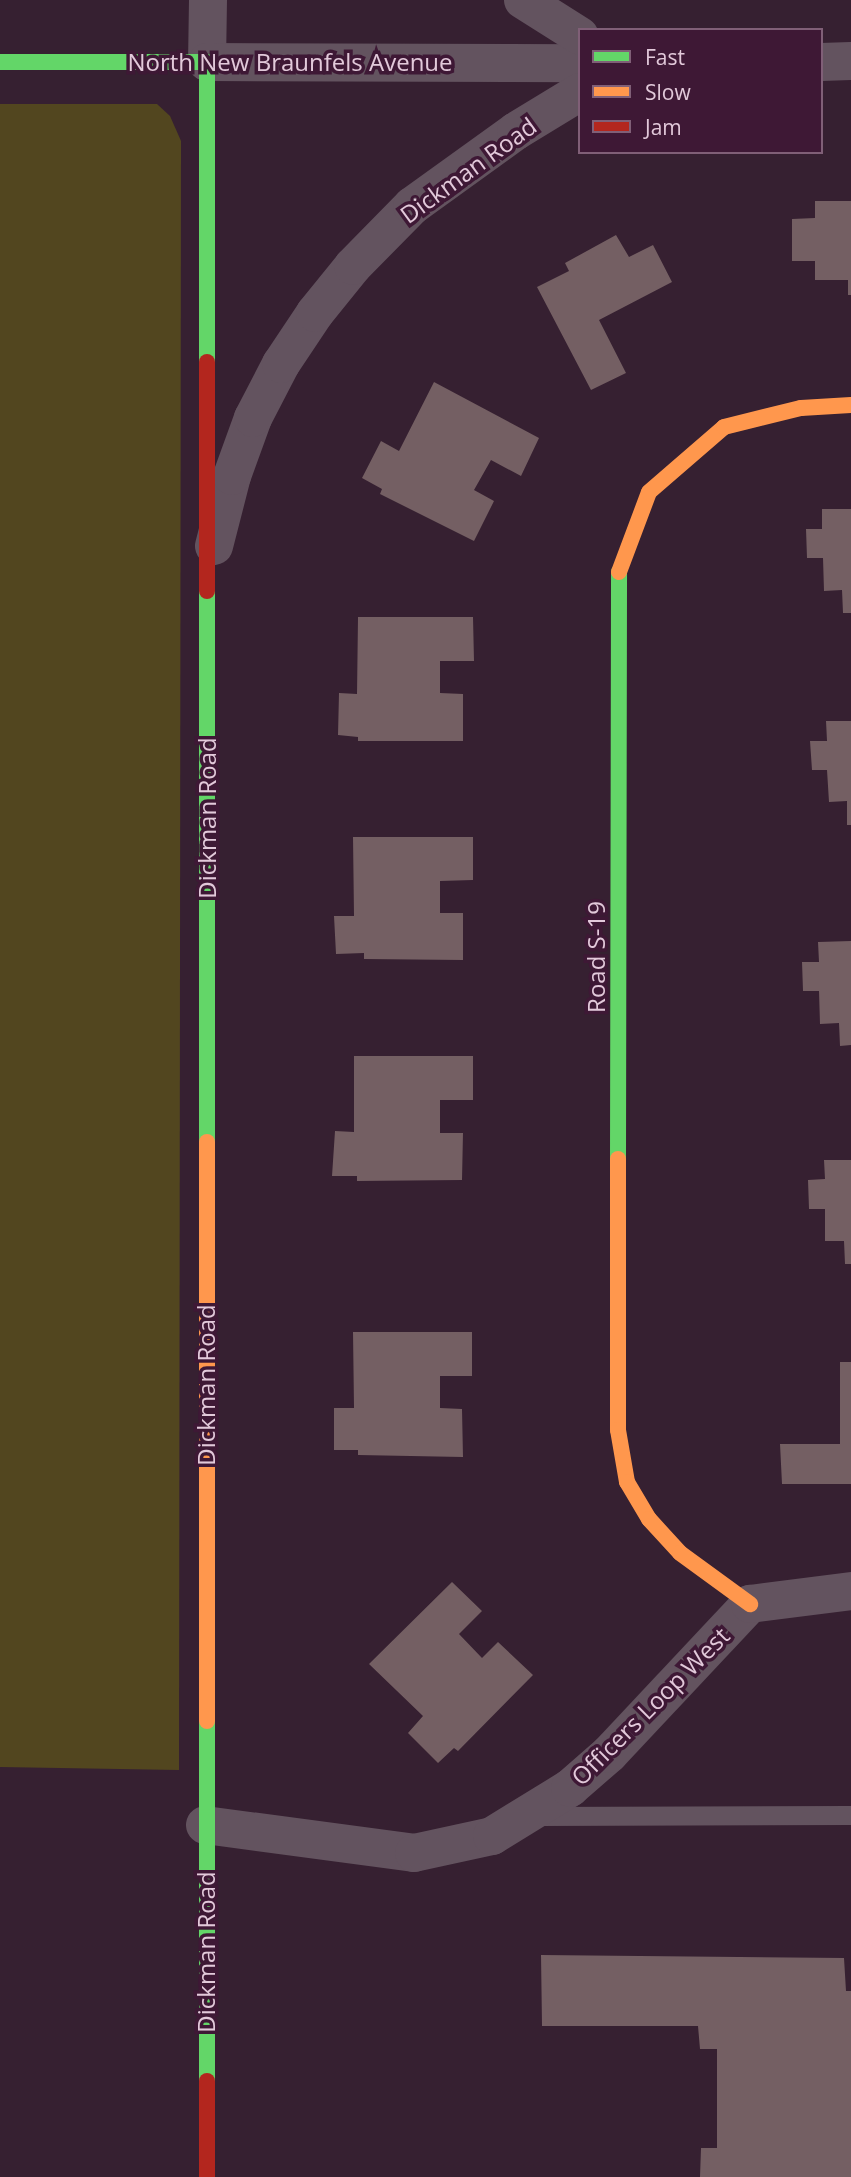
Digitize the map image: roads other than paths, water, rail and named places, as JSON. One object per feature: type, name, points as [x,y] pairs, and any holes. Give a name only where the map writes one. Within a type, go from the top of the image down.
[{"type":"street","points":[[207,62],[208,0]]},
{"type":"street","points":[[523,0],[578,35]]},
{"type":"street","points":[[823,62],[851,61]]},
{"type":"street","name":"North New Braunfels Avenue","points":[[0,62],[578,63]]},
{"type":"street","name":"Dickman Road","points":[[207,62],[207,2177]]},
{"type":"street","name":"Dickman Road","points":[[207,593],[216,534],[253,418],[281,365],[315,313],[353,266],[412,206],[516,131],[578,93]]},
{"type":"street","name":"Road S-19","points":[[750,1604],[680,1553],[649,1519],[627,1482],[618,1430],[619,565],[649,492],[724,427],[801,408],[851,405]]},
{"type":"street","points":[[750,1604],[851,1591]]},
{"type":"street","name":"Officers Loop West","points":[[205,1825],[414,1853],[492,1836],[570,1788],[609,1754],[750,1604]]},
{"type":"lane","points":[[528,1816],[851,1815]]}]
